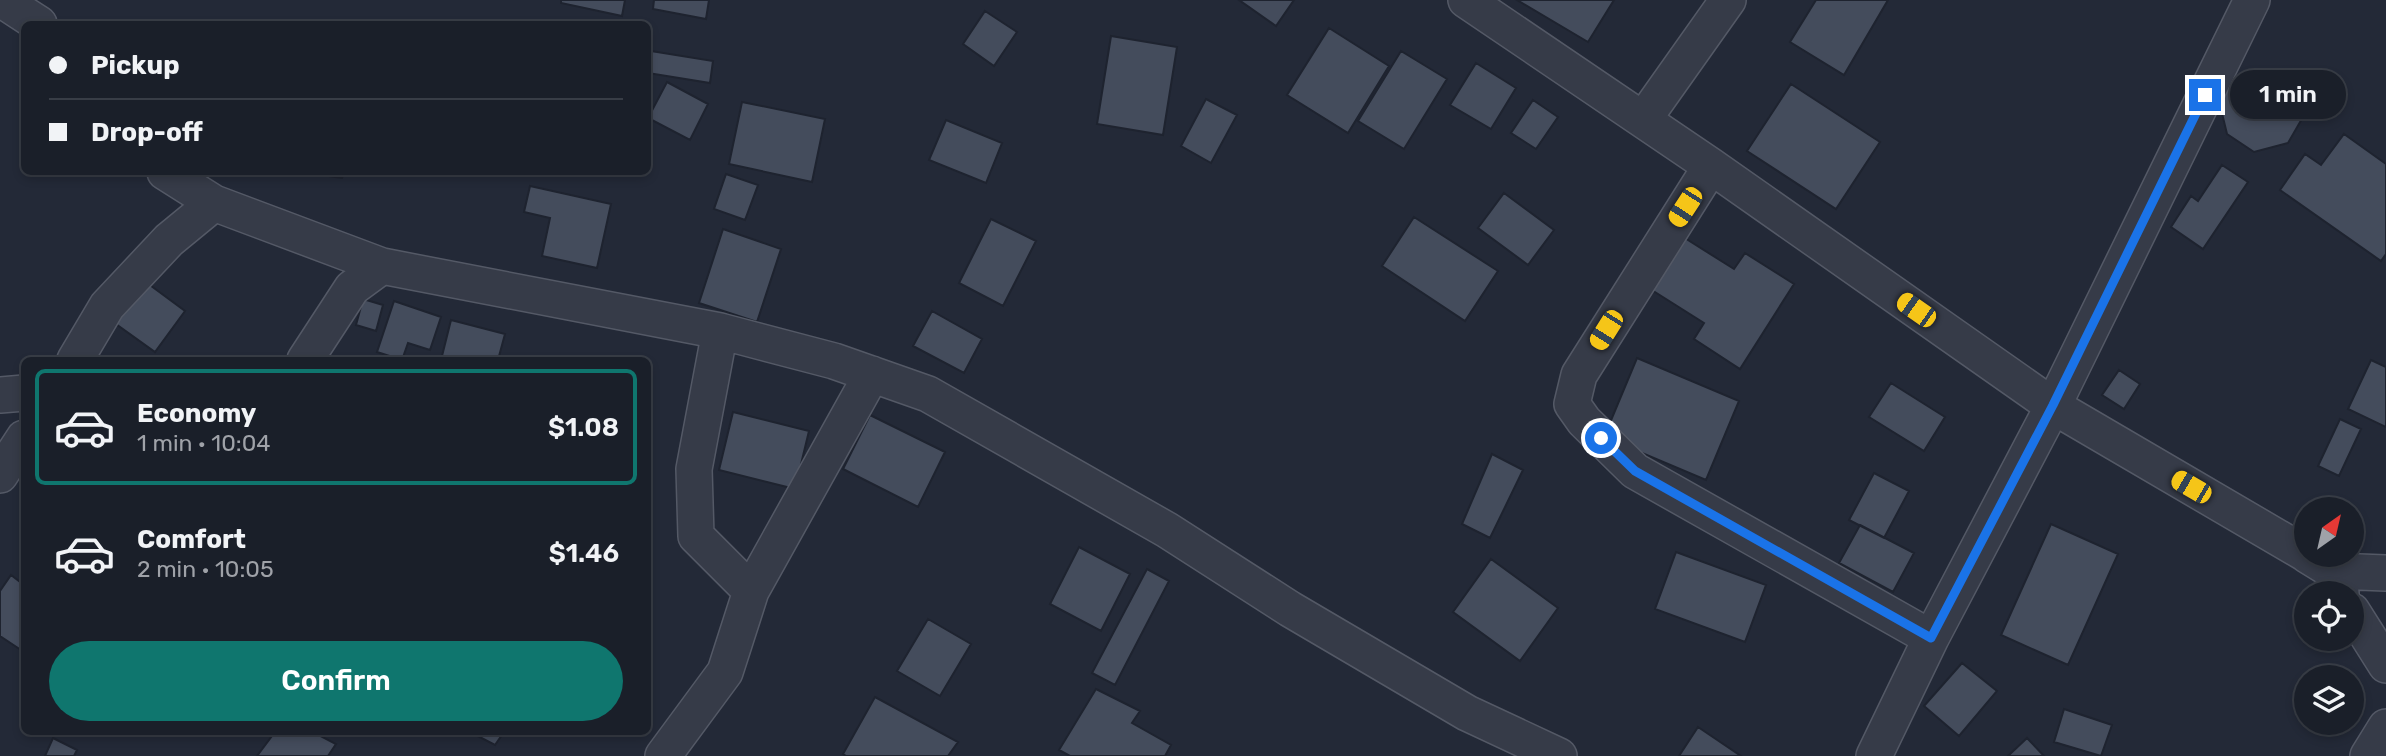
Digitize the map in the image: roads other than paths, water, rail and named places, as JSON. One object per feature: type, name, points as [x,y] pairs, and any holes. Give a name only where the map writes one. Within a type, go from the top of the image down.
[{"type":"street","points":[[2,0],[34,21]]},
{"type":"street","points":[[1466,0],[1711,166],[2053,405],[2322,568],[2386,573]]},
{"type":"street","points":[[1643,120],[1728,0]]},
{"type":"street","points":[[1874,756],[1931,638],[2053,405],[2252,0]]},
{"type":"street","points":[[1711,166],[1578,375],[1572,404],[1584,421],[1635,471],[1931,638]]},
{"type":"street","points":[[170,175],[214,203],[382,266],[720,331],[834,361],[928,394],[1167,530],[1290,609],[1467,713],[1559,756]]},
{"type":"street","points":[[77,357],[107,306],[169,240],[214,203]]},
{"type":"street","points":[[307,357],[352,288],[382,266]]},
{"type":"street","points":[[720,331],[694,469],[696,536],[751,591]]},
{"type":"street","points":[[663,756],[725,672],[751,591],[872,374]]},
{"type":"street","points":[[0,395],[21,393]]},
{"type":"street","points":[[0,475],[21,443]]},
{"type":"street","points":[[2364,630],[2386,664]]},
{"type":"street","points":[[2368,756],[2386,727]]}]
